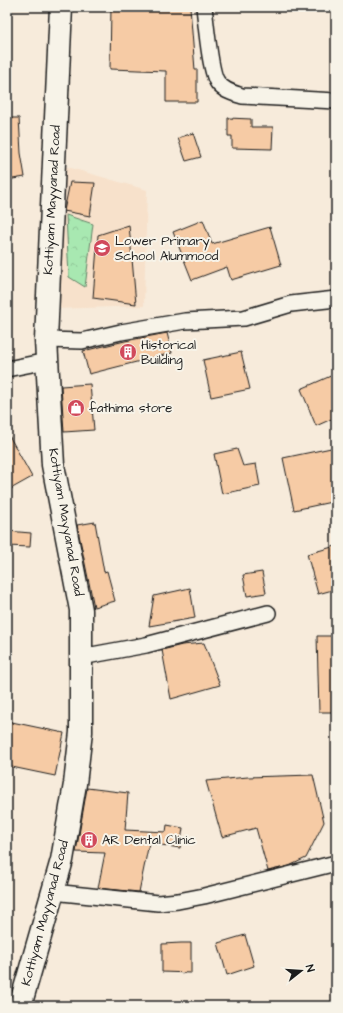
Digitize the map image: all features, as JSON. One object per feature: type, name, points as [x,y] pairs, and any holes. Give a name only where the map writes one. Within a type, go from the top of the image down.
[{"type":"main road","name":"Kottiyam Mayyanad Road","points":[[20,1006],[62,860],[75,784],[81,732],[81,610],[53,465],[46,340],[61,7]]},
{"type":"street","points":[[204,7],[213,72],[217,83],[227,92],[242,96],[336,101]]},
{"type":"street","points":[[46,340],[82,341],[121,332],[185,321],[244,318],[291,304],[336,299]]},
{"type":"street","points":[[7,369],[47,361]]},
{"type":"street","points":[[81,657],[146,645],[268,613]]},
{"type":"street","points":[[53,892],[158,903],[178,901],[204,896],[336,863]]},
{"type":"shaded area","name":"Lower Primary School Alummood","points":[[64,166],[147,190],[144,306],[54,309]]},
{"type":"green space","points":[[66,215],[93,224],[85,287],[69,277]]},
{"type":"building","points":[[111,7],[190,7],[195,70],[197,70],[197,102],[166,102],[166,71],[110,69]]},
{"type":"building","points":[[7,118],[19,118],[21,153],[25,177],[7,180]]},
{"type":"building","points":[[228,118],[251,119],[251,127],[273,127],[272,149],[232,148],[232,136],[228,136]]},
{"type":"building","points":[[193,133],[201,157],[186,161],[178,138]]},
{"type":"building","points":[[70,182],[95,183],[90,216],[64,211]]},
{"type":"building","points":[[203,220],[212,244],[270,227],[281,265],[231,280],[227,267],[192,280],[173,232]]},
{"type":"building","points":[[129,225],[136,304],[93,298],[98,235]]},
{"type":"building","name":"Historical Building","points":[[167,333],[172,353],[89,374],[83,351]]},
{"type":"building","points":[[241,352],[250,389],[211,397],[203,360]]},
{"type":"building","points":[[333,375],[336,384],[336,417],[316,426],[301,389]]},
{"type":"building","name":"fathima store","points":[[90,384],[94,430],[64,432],[61,386]]},
{"type":"building","points":[[7,432],[32,477],[7,491]]},
{"type":"building","points":[[336,447],[336,501],[294,510],[283,458]]},
{"type":"building","points":[[237,449],[243,466],[256,464],[260,486],[222,494],[214,454]]},
{"type":"building","points":[[95,522],[104,572],[107,571],[115,601],[94,607],[77,525]]},
{"type":"building","points":[[7,531],[31,533],[30,547],[7,546]]},
{"type":"building","points":[[336,546],[336,589],[318,594],[307,554]]},
{"type":"building","points":[[262,572],[266,593],[247,596],[243,575]]},
{"type":"building","points":[[190,588],[195,618],[149,626],[154,596]]},
{"type":"building","points":[[317,636],[336,636],[336,712],[319,712]]},
{"type":"building","points":[[204,643],[220,685],[171,699],[162,650],[182,645]]},
{"type":"building","points":[[7,721],[64,733],[55,776],[7,766]]},
{"type":"building","points":[[313,775],[324,822],[306,858],[289,866],[268,871],[256,828],[222,837],[206,781],[248,777]]},
{"type":"building","points":[[87,788],[128,793],[125,830],[166,832],[167,825],[183,828],[180,848],[149,843],[139,892],[98,888],[105,853],[76,852]]},
{"type":"building","points":[[245,935],[254,966],[227,975],[218,943]]},
{"type":"building","points":[[191,943],[191,973],[162,972],[162,944]]},
{"type":"place","name":"Lower Primary School Alummood","points":[[102,248]]},
{"type":"place","name":"Historical Building","points":[[128,352]]},
{"type":"place","name":"fathima store","points":[[76,408]]},
{"type":"place","name":"AR Dental Clinic","points":[[89,840]]}]
